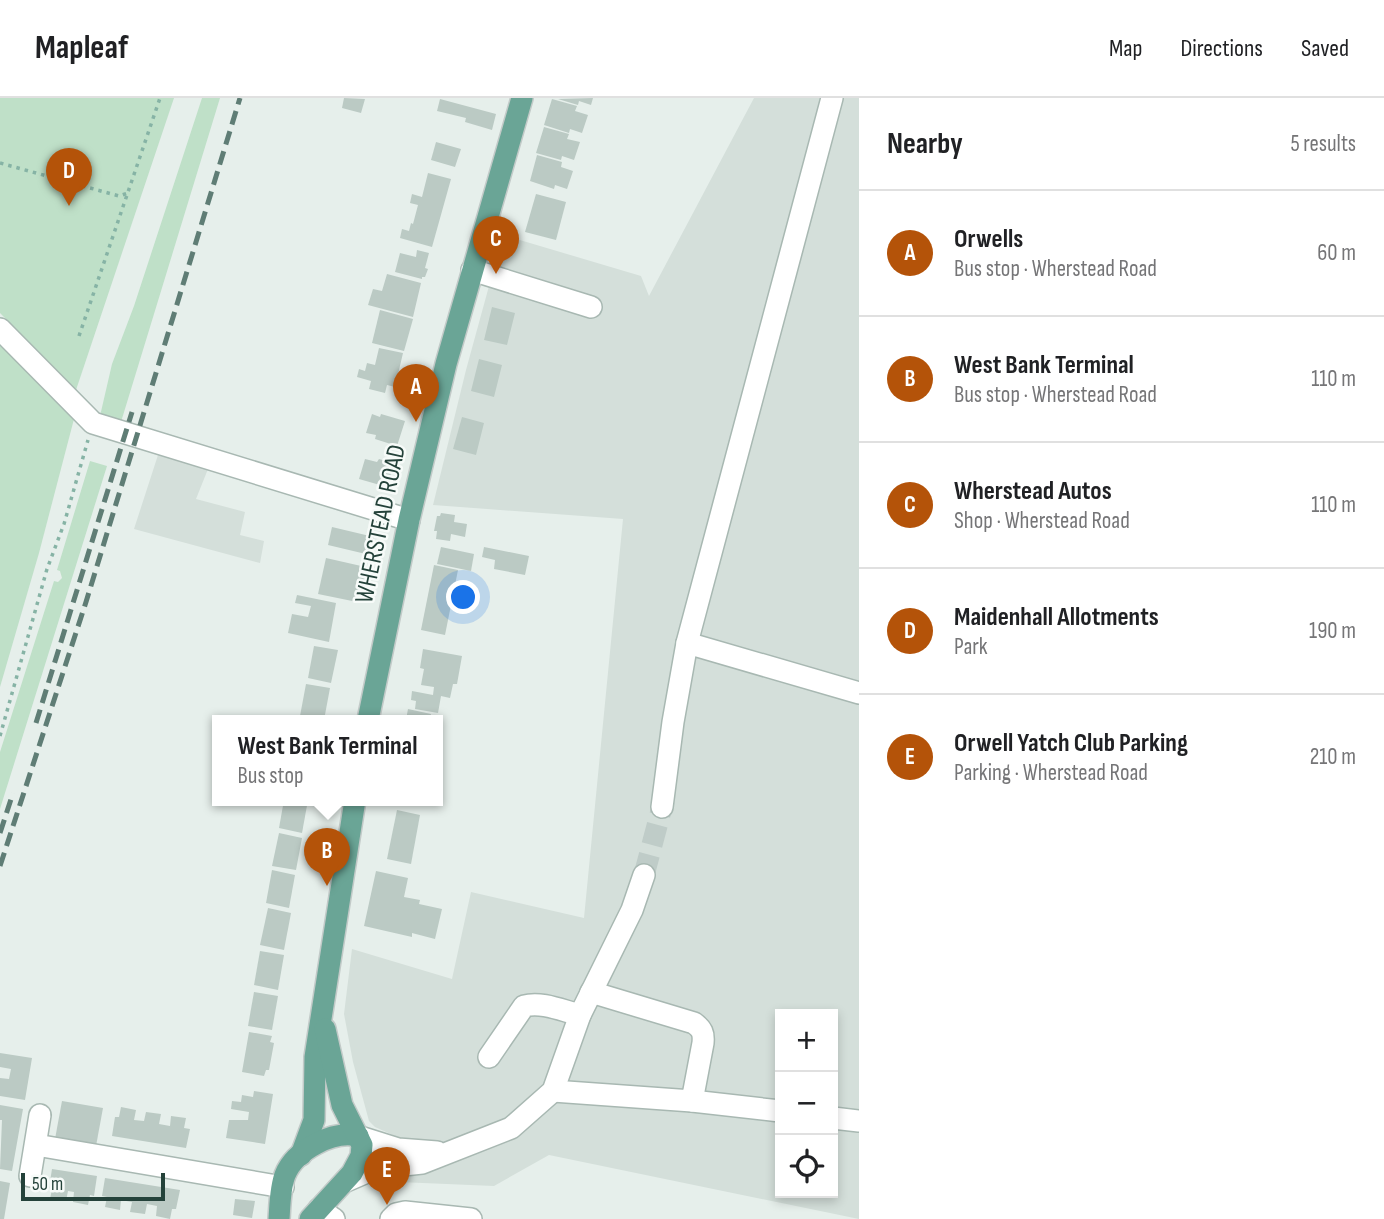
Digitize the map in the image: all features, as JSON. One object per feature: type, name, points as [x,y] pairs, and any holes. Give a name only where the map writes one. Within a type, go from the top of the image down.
[{"type":"main road","name":"WHERSTEAD ROAD","points":[[369,715],[409,520],[446,364],[522,98]]},
{"type":"main road","points":[[301,1156],[314,1119],[315,1057],[354,806]]},
{"type":"main road","points":[[321,1216],[361,1156],[359,1137],[352,1128],[337,1087],[326,1035],[323,1002]]},
{"type":"main road","points":[[279,1219],[283,1186],[289,1168],[328,1136],[344,1134],[359,1137]]},
{"type":"street","points":[[662,807],[687,643],[832,98]]},
{"type":"street","points":[[472,270],[591,307]]},
{"type":"street","points":[[0,330],[93,423],[409,520]]},
{"type":"street","points":[[687,643],[859,693]]},
{"type":"street","points":[[346,1181],[376,1168],[422,1163],[511,1128],[553,1091],[580,1015],[628,920],[644,876]]},
{"type":"street","points":[[591,992],[700,1027],[704,1042],[692,1101]]},
{"type":"street","points":[[489,1057],[524,1006],[533,1003],[580,1015]]},
{"type":"street","points":[[553,1091],[692,1101],[775,1110]]},
{"type":"street","points":[[30,1176],[40,1115]]},
{"type":"street","points":[[838,1119],[859,1121]]},
{"type":"street","points":[[359,1137],[398,1149],[447,1153]]},
{"type":"street","points":[[36,1144],[283,1186]]},
{"type":"street","points":[[391,1219],[396,1214],[405,1212],[471,1219]]},
{"type":"path","points":[[79,336],[160,98]]},
{"type":"path","points":[[0,163],[119,196],[128,193]]},
{"type":"path","points":[[0,736],[47,569],[64,524],[93,423]]},
{"type":"shaded area","points":[[754,98],[859,98],[859,1219],[549,1155],[494,1186],[399,1182],[402,1139],[375,1127],[369,1121],[353,1062],[344,1014],[352,949],[452,979],[471,892],[584,918],[623,519],[433,505],[503,235],[641,276],[649,296]]},
{"type":"shaded area","points":[[158,455],[208,469],[196,499],[245,512],[240,535],[264,541],[260,563],[134,529]]},
{"type":"green space","points":[[0,98],[174,98],[76,390],[0,313]]},
{"type":"green space","points":[[202,98],[220,98],[121,422],[100,416],[112,364],[134,306]]},
{"type":"green space","points":[[0,343],[74,419],[0,687]]},
{"type":"green space","points":[[90,461],[107,466],[0,809],[0,752],[54,581],[58,582],[62,578],[57,570]]},
{"type":"building","points":[[344,98],[365,99],[361,113],[342,108]]},
{"type":"building","points":[[593,98],[591,105],[579,101],[578,105],[558,99]]},
{"type":"building","points":[[440,99],[496,114],[492,130],[465,122],[466,118],[437,111]]},
{"type":"building","points":[[552,99],[577,106],[575,111],[588,115],[582,133],[570,129],[569,133],[544,125]]},
{"type":"building","points":[[544,127],[569,134],[567,139],[580,142],[574,160],[562,156],[561,160],[536,153]]},
{"type":"building","points":[[436,142],[461,149],[455,167],[431,160]]},
{"type":"building","points":[[537,155],[562,162],[561,167],[573,171],[567,189],[555,185],[554,189],[530,181]]},
{"type":"building","points":[[428,173],[451,179],[432,247],[400,238],[402,229],[409,231],[411,223],[413,224],[418,205],[410,203],[412,194],[422,197]]},
{"type":"building","points":[[536,194],[566,202],[556,240],[525,232]]},
{"type":"building","points":[[417,250],[429,253],[425,277],[422,279],[395,272],[400,253],[416,257]]},
{"type":"building","points":[[387,274],[421,283],[413,317],[368,305],[373,289],[382,291]]},
{"type":"building","points":[[492,307],[515,313],[507,345],[484,340]]},
{"type":"building","points":[[380,310],[413,319],[404,351],[372,343]]},
{"type":"building","points":[[379,348],[403,353],[395,387],[387,385],[385,393],[369,389],[371,381],[357,377],[359,369],[365,371],[367,363],[375,365]]},
{"type":"building","points":[[479,359],[502,365],[494,397],[471,391]]},
{"type":"building","points":[[372,414],[405,421],[397,446],[366,433]]},
{"type":"building","points":[[462,417],[484,423],[476,455],[453,449]]},
{"type":"building","points":[[365,459],[394,463],[387,487],[359,479]]},
{"type":"building","points":[[441,513],[455,515],[454,522],[467,524],[465,537],[451,534],[450,541],[436,539],[437,531],[434,531],[437,516]]},
{"type":"building","points":[[332,527],[374,537],[370,555],[328,545]]},
{"type":"building","points":[[441,547],[474,554],[471,571],[437,564]]},
{"type":"building","points":[[484,547],[529,556],[525,575],[494,569],[495,560],[482,557]]},
{"type":"building","points":[[326,558],[370,568],[362,603],[318,594]]},
{"type":"building","points":[[434,565],[458,570],[445,635],[421,630]]},
{"type":"building","points":[[297,595],[336,603],[329,642],[288,633],[292,614],[308,617],[311,606],[295,603]]},
{"type":"building","points":[[314,646],[338,650],[331,683],[308,678]]},
{"type":"building","points":[[423,649],[462,656],[457,684],[453,684],[450,698],[441,696],[438,713],[415,709],[416,701],[411,700],[412,691],[433,695],[434,687],[421,685],[424,669],[420,668]]},
{"type":"building","points":[[306,684],[330,688],[325,715],[300,715]]},
{"type":"building","points":[[408,709],[431,714],[431,715],[407,715]]},
{"type":"building","points":[[283,806],[307,806],[302,833],[279,828]]},
{"type":"building","points":[[397,810],[420,815],[411,864],[387,859]]},
{"type":"building","points":[[279,833],[302,838],[296,870],[272,866]]},
{"type":"building","points":[[272,870],[295,875],[289,908],[266,903]]},
{"type":"building","points":[[376,871],[408,878],[404,897],[420,900],[419,904],[442,909],[435,939],[412,933],[412,937],[364,926]]},
{"type":"building","points":[[268,908],[291,913],[284,950],[260,945]]},
{"type":"building","points":[[260,951],[284,955],[278,990],[254,985]]},
{"type":"building","points":[[254,992],[278,996],[272,1030],[248,1026]]},
{"type":"building","points":[[249,1032],[272,1036],[270,1042],[274,1043],[269,1070],[266,1070],[264,1076],[242,1072]]},
{"type":"building","points":[[0,1053],[32,1058],[25,1100],[0,1096],[0,1078],[9,1079],[11,1069],[0,1067]]},
{"type":"building","points":[[254,1091],[273,1094],[265,1144],[226,1138],[229,1120],[248,1120],[249,1112],[231,1109],[232,1101],[241,1102],[242,1095],[253,1097]]},
{"type":"building","points":[[62,1101],[103,1108],[96,1146],[55,1139]]},
{"type":"building","points":[[0,1105],[23,1109],[12,1171],[0,1169]]},
{"type":"building","points":[[121,1107],[136,1110],[134,1120],[144,1121],[146,1112],[161,1114],[159,1124],[170,1126],[171,1116],[186,1118],[184,1128],[190,1129],[186,1148],[112,1136],[115,1117],[119,1117]]},
{"type":"building","points":[[52,1169],[97,1176],[94,1196],[90,1195],[88,1205],[73,1202],[74,1192],[68,1191],[66,1201],[50,1199]]},
{"type":"building","points":[[105,1178],[180,1190],[176,1209],[172,1209],[170,1219],[156,1216],[157,1206],[147,1204],[145,1214],[130,1212],[132,1202],[121,1200],[120,1210],[105,1207],[107,1197],[102,1196]]},
{"type":"building","points":[[0,1181],[10,1183],[4,1219],[0,1219]]},
{"type":"building","points":[[235,1199],[255,1201],[252,1218],[233,1215]]},
{"type":"tunnel","points":[[644,875],[662,807]]},
{"type":"railway","points":[[0,866],[86,602],[240,98]]},
{"type":"railway","points":[[36,723],[132,412]]},
{"type":"railway","points":[[0,833],[13,793]]},
{"type":"place","name":"Maidenhall Allotments","points":[[69,206]]},
{"type":"place","name":"Wherstead Autos","points":[[496,274]]},
{"type":"place","name":"Orwells","points":[[416,422]]},
{"type":"place","name":"West Bank Terminal","points":[[327,886]]},
{"type":"place","name":"Orwell Yatch Club Parking","points":[[387,1205]]}]
